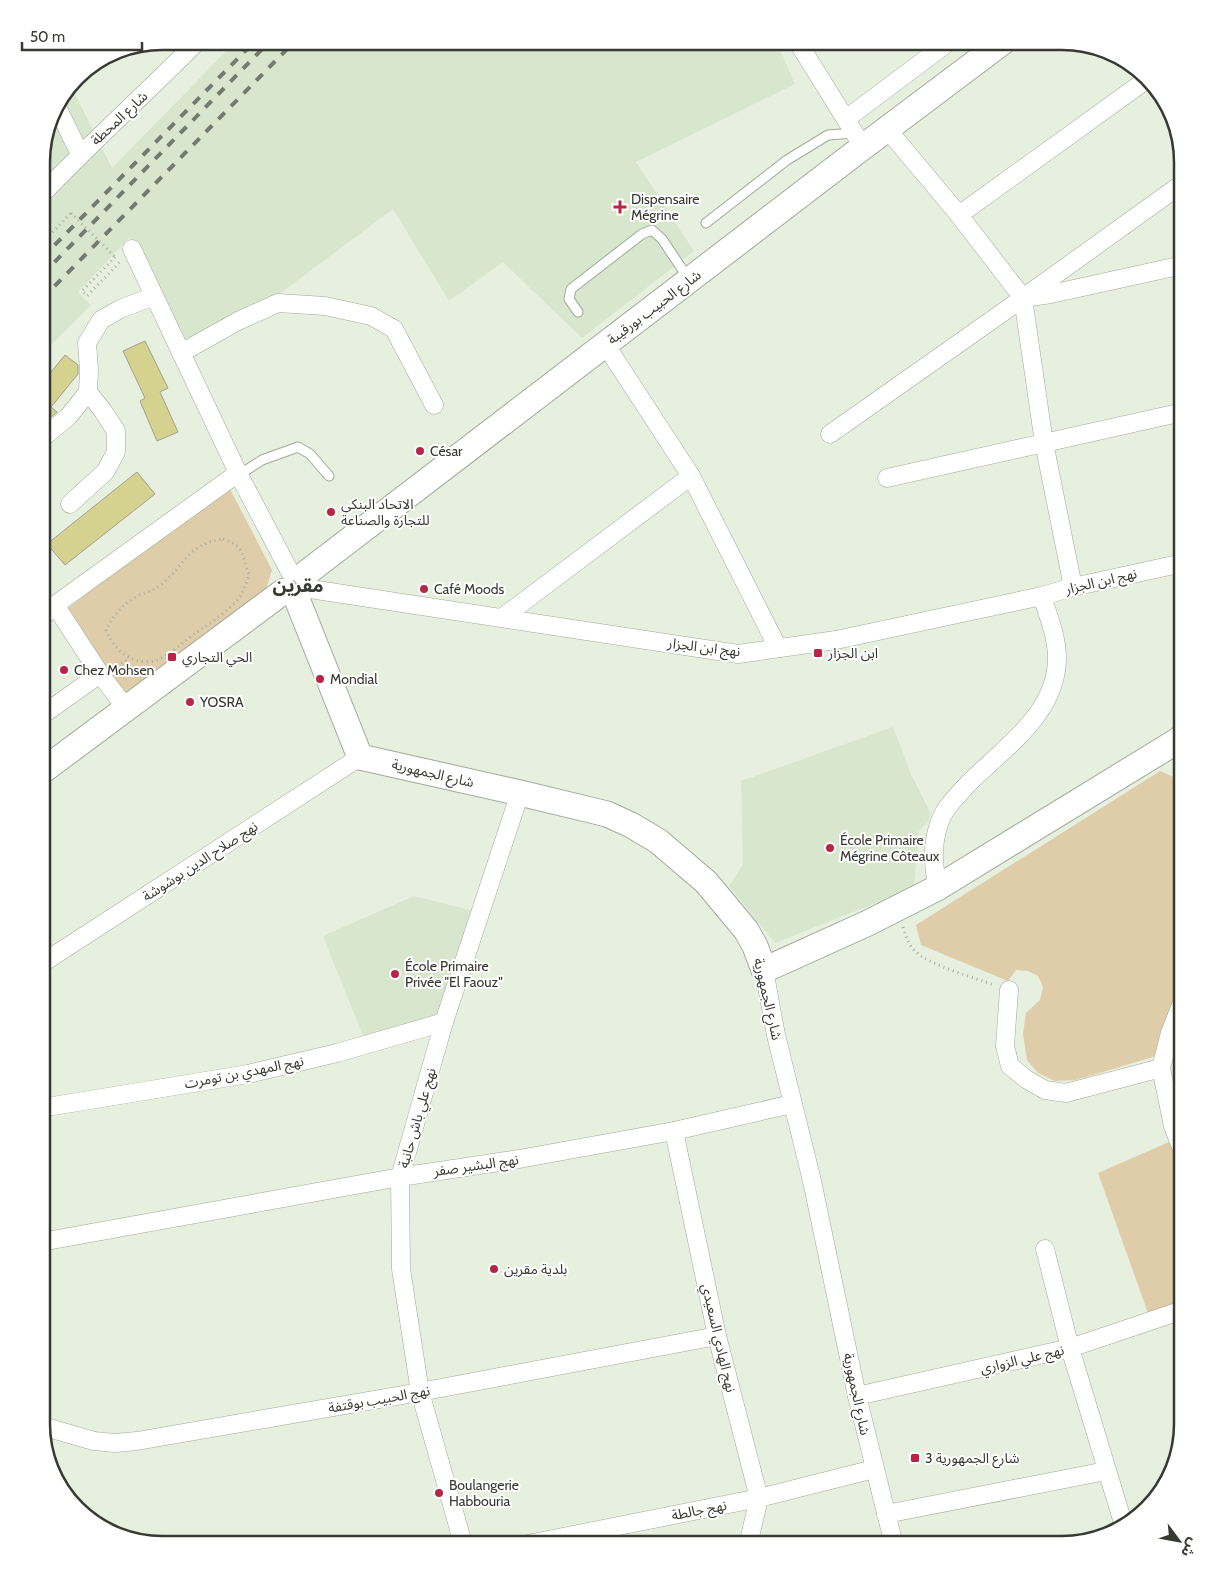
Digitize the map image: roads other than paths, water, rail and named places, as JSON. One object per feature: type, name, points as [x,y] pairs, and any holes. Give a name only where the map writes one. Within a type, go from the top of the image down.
[{"type":"street","name":"شارع المحطة","points":[[50,186],[80,154],[142,97],[189,50]]},
{"type":"street","points":[[803,50],[854,133],[942,50]]},
{"type":"street","name":"شارع الحبيب بورقيبة","points":[[50,765],[297,585],[689,280],[854,133],[887,129],[993,50]]},
{"type":"street","points":[[959,215],[1141,83]]},
{"type":"street","points":[[61,115],[80,154]]},
{"type":"street","points":[[887,129],[959,215],[1023,298],[1044,443],[1073,587]]},
{"type":"street","points":[[830,434],[1174,189]]},
{"type":"street","points":[[132,249],[238,474],[297,585],[360,757]]},
{"type":"street","points":[[1023,298],[1051,294],[1174,267]]},
{"type":"street","points":[[50,432],[68,417],[88,392],[87,343],[101,320],[120,308],[154,296]]},
{"type":"street","points":[[181,353],[238,321],[278,303],[325,306],[370,316],[394,328],[434,405]]},
{"type":"street","points":[[605,344],[692,476],[778,648]]},
{"type":"street","points":[[70,504],[105,472],[116,452],[116,431],[103,410],[88,392]]},
{"type":"street","points":[[887,478],[1174,414]]},
{"type":"street","points":[[50,610],[238,474]]},
{"type":"street","points":[[503,617],[692,476]]},
{"type":"street","name":"نهج ابن الجزار","points":[[297,585],[738,654],[836,640],[1042,596],[1174,564]]},
{"type":"street","points":[[937,888],[932,854],[939,823],[952,800],[1038,714],[1054,684],[1057,660],[1056,640],[1042,596]]},
{"type":"street","points":[[55,605],[100,674],[126,708]]},
{"type":"street","points":[[50,710],[100,674]]},
{"type":"street","points":[[764,970],[898,909],[937,888],[1174,749]]},
{"type":"street","name":"شارع الجمهورية","points":[[360,757],[607,814],[631,825],[658,841],[706,882],[746,930],[756,946],[764,970],[776,1035],[812,1181],[857,1396],[892,1536]]},
{"type":"street","name":"نهج صلاح الدين بوشوشة","points":[[50,958],[360,757]]},
{"type":"street","name":"نهج علي باش حانبة","points":[[459,1536],[420,1392],[401,1270],[400,1176],[444,1022],[520,793]]},
{"type":"street","points":[[1009,990],[1005,1046],[1010,1066],[1026,1079],[1045,1090],[1066,1093],[1161,1068]]},
{"type":"street","name":"نهج المهدي بن تومرت","points":[[50,1107],[248,1074],[337,1053],[444,1022]]},
{"type":"street","points":[[1174,1023],[1161,1068],[1174,1129]]},
{"type":"street","name":"نهج البشير صفر","points":[[50,1240],[400,1176],[519,1159],[674,1130],[792,1104]]},
{"type":"street","name":"نهج الهادي السعيدي","points":[[674,1130],[717,1336],[759,1498],[750,1536]]},
{"type":"street","points":[[1045,1249],[1070,1348],[1121,1518]]},
{"type":"street","name":"نهج علي الزواري","points":[[857,1396],[1070,1348],[1174,1313]]},
{"type":"street","name":"نهج الحبيب بوقتفة","points":[[50,1429],[94,1442],[137,1441],[420,1392],[717,1336]]},
{"type":"street","name":"نهج جالطة","points":[[568,1536],[759,1498],[874,1469]]},
{"type":"street","points":[[886,1514],[1106,1471]]},
{"type":"lane","points":[[706,223],[787,160],[828,135],[854,133]]},
{"type":"lane","points":[[578,312],[569,299],[571,289],[642,234],[652,230],[662,239],[689,280]]},
{"type":"lane","points":[[238,474],[262,460],[298,448],[310,454],[329,476]]},
{"type":"railway","points":[[50,250],[246,50]]},
{"type":"railway","points":[[50,267],[261,50]]},
{"type":"railway","points":[[50,291],[286,50]]},
{"type":"place","name":"Dispensaire Mégrine","points":[[620,207]]},
{"type":"place","name":"César","points":[[420,451]]},
{"type":"place","name":"الاتحاد البنكي للتجارة والصناعة","points":[[331,512]]},
{"type":"place","name":"Café Moods","points":[[424,589]]},
{"type":"place","name":"ابن الجزار","points":[[818,653]]},
{"type":"place","name":"الحي التجاري","points":[[172,657]]},
{"type":"place","name":"Chez Mohsen","points":[[64,670]]},
{"type":"place","name":"Mondial","points":[[320,679]]},
{"type":"place","name":"YOSRA","points":[[190,702]]},
{"type":"place","name":"École Primaire Mégrine Côteaux","points":[[830,848]]},
{"type":"place","name":"École Primaire Privée \"El Faouz\"","points":[[395,974]]},
{"type":"place","name":"بلدية مقرين","points":[[494,1269]]},
{"type":"place","name":"شارع الجمهورية 3","points":[[915,1458]]},
{"type":"place","name":"Boulangerie Habbouria","points":[[439,1493]]},
{"type":"district","name":"مقرين","points":[[298,585]]}]
